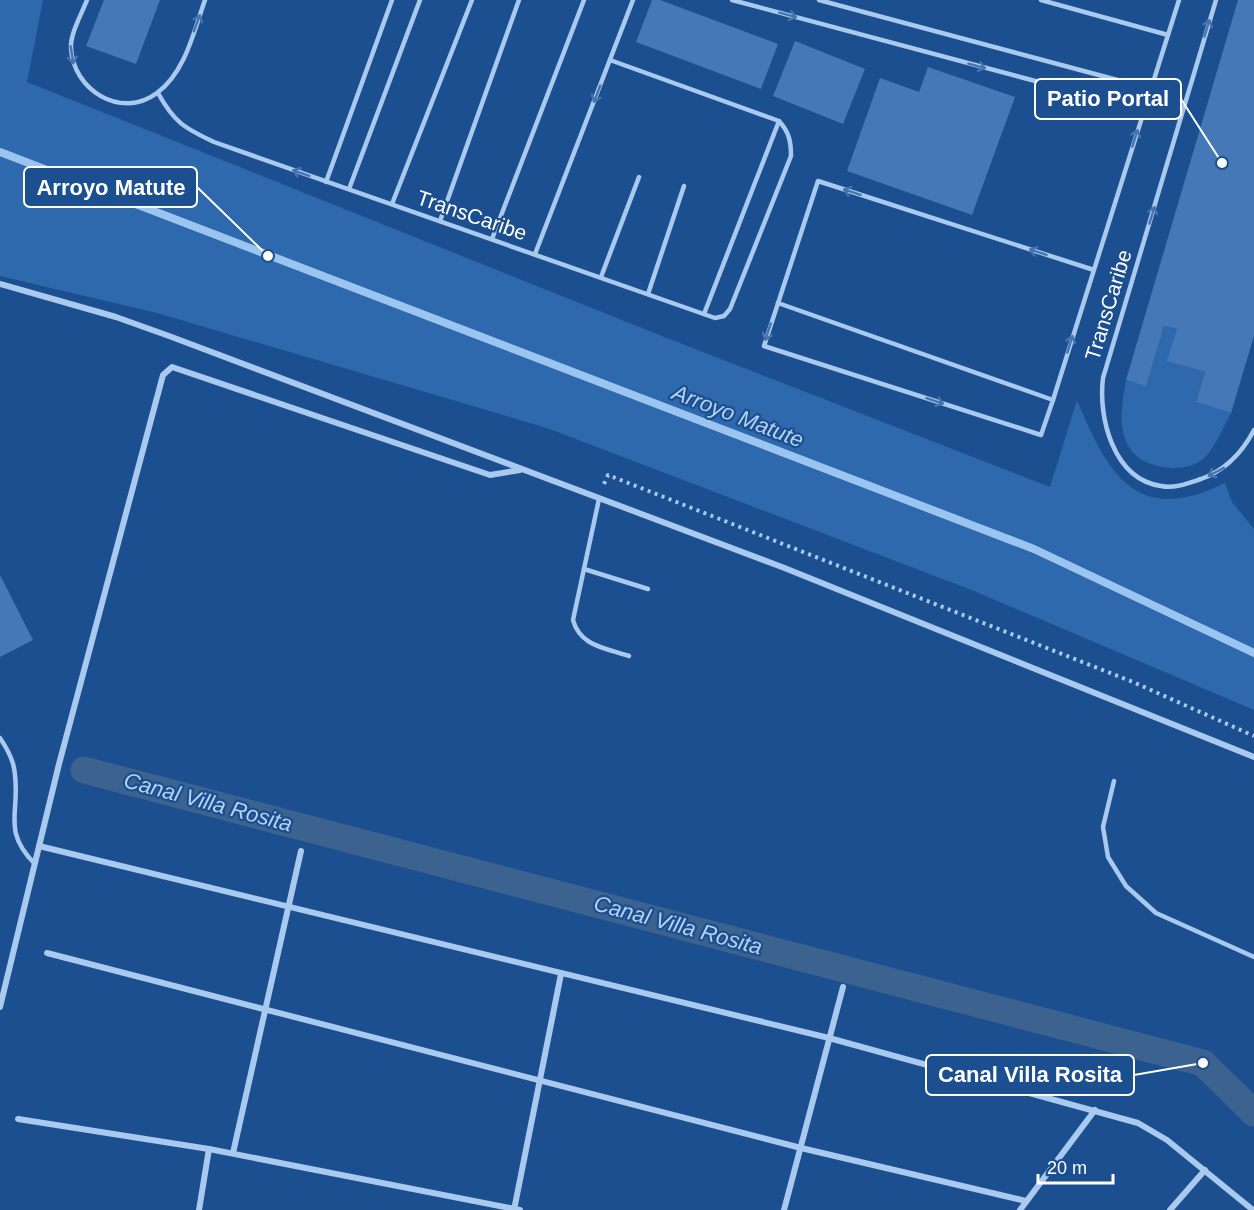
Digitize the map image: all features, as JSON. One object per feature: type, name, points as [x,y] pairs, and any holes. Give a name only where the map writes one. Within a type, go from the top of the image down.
[{"type":"street","points":[[0,285],[116,317],[522,469],[782,567],[1254,757]]},
{"type":"street","points":[[0,1007],[34,864],[163,375],[172,367],[490,475],[522,469]]},
{"type":"street","points":[[39,846],[829,1038],[1095,1110],[1138,1123],[1167,1140],[1253,1210]]},
{"type":"street","points":[[233,1153],[301,851]]},
{"type":"street","points":[[47,953],[801,1148],[1026,1201]]},
{"type":"street","points":[[18,1119],[233,1153],[516,1210],[561,974]]},
{"type":"street","points":[[784,1210],[843,987]]},
{"type":"street","points":[[1020,1210],[1095,1110]]},
{"type":"street","points":[[199,1210],[209,1149]]},
{"type":"street","points":[[1170,1210],[1204,1170]]},
{"type":"lane","points":[[87,0],[70,46],[75,73],[91,92],[112,102],[142,101],[158,93],[175,74],[206,0]]},
{"type":"lane","points":[[326,182],[392,0]]},
{"type":"lane","points":[[349,189],[420,0]]},
{"type":"lane","points":[[392,204],[472,0]]},
{"type":"lane","points":[[440,221],[519,0]]},
{"type":"lane","points":[[492,240],[584,0]]},
{"type":"lane","name":"TransCaribe","points":[[158,93],[169,114],[188,129],[214,142],[535,255],[633,0]]},
{"type":"lane","points":[[732,0],[743,1],[1144,110]]},
{"type":"lane","points":[[819,0],[1151,89]]},
{"type":"lane","points":[[1041,0],[1168,35]]},
{"type":"lane","name":"TransCaribe","points":[[1094,270],[818,181],[764,346],[1041,435],[1053,400],[1094,270],[1144,110],[1179,0]]},
{"type":"lane","name":"TransCaribe","points":[[1216,0],[1103,378],[1100,399],[1114,448],[1133,474],[1160,486],[1184,485],[1228,465],[1246,447],[1254,430]]},
{"type":"lane","points":[[535,255],[715,318],[724,316],[730,309],[791,156],[791,142],[787,130],[779,121],[610,60]]},
{"type":"lane","points":[[704,314],[779,121]]},
{"type":"lane","points":[[601,277],[639,177]]},
{"type":"lane","points":[[648,294],[684,186]]},
{"type":"lane","points":[[778,303],[1053,400]]},
{"type":"lane","points":[[599,499],[573,620],[577,633],[587,642],[629,656]]},
{"type":"lane","points":[[584,569],[648,589]]},
{"type":"lane","points":[[0,738],[14,767],[11,832],[21,852],[34,864]]},
{"type":"lane","points":[[1114,781],[1103,827],[1108,857],[1126,886],[1156,913],[1254,957]]},
{"type":"path","points":[[599,499],[608,474],[1133,682],[1254,736]]},
{"type":"shaded area","points":[[0,0],[43,0],[27,82],[672,340],[1050,487],[1077,400],[1101,450],[1114,470],[1129,486],[1147,496],[1169,499],[1194,495],[1225,483],[1232,502],[1254,529],[1254,710],[974,591],[547,428],[157,313],[0,276]]},
{"type":"shaded area","points":[[1164,326],[1177,329],[1168,361],[1205,372],[1196,402],[1231,413],[1217,440],[1204,458],[1191,466],[1181,468],[1147,463],[1136,455],[1128,446],[1122,422],[1126,380],[1146,385]]},
{"type":"building","points":[[104,0],[160,0],[136,64],[86,46]]},
{"type":"building","points":[[652,0],[660,0],[778,44],[761,89],[636,42]]},
{"type":"building","points":[[1238,0],[1254,0],[1254,336],[1231,413],[1196,402],[1205,372],[1167,361],[1177,329],[1164,326],[1146,386],[1126,380]]},
{"type":"building","points":[[795,41],[865,69],[843,124],[773,96]]},
{"type":"building","points":[[928,67],[1015,97],[972,215],[847,171],[880,78],[919,92]]},
{"type":"building","points":[[0,575],[33,640],[0,657]]},
{"type":"waterway","name":"Arroyo Matute","points":[[0,152],[1034,549],[1254,653]]},
{"type":"waterway","name":"Canal Villa Rosita","points":[[84,770],[1203,1063],[1254,1113]]},
{"type":"place","name":"Patio Portal","points":[[1222,163]]},
{"type":"place","name":"Arroyo Matute","points":[[268,256]]},
{"type":"place","name":"Canal Villa Rosita","points":[[1203,1063]]}]
